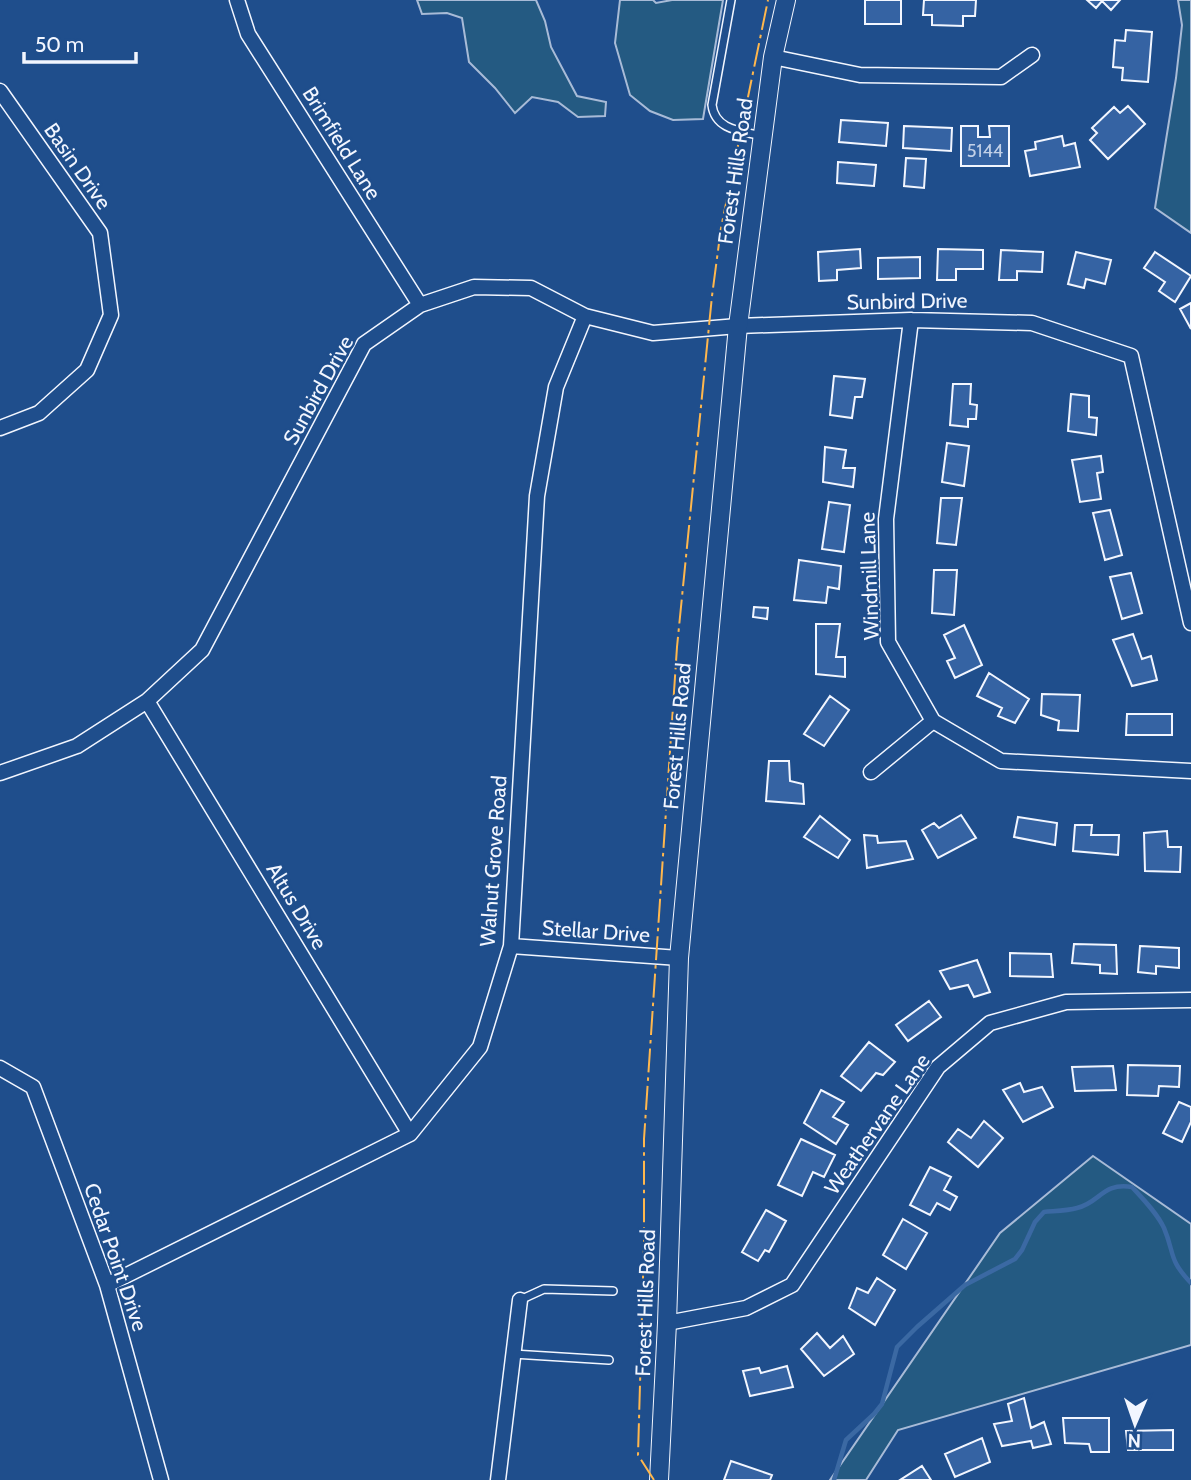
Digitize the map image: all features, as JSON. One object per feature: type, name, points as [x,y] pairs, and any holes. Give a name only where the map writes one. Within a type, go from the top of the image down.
[{"type":"street","name":"Brimfield Lane","points":[[237,0],[248,34],[420,305]]},
{"type":"street","name":"Forest Hills Road","points":[[659,1480],[679,958],[738,326],[774,57],[786,0]]},
{"type":"street","points":[[774,57],[860,75],[1001,76],[1032,55]]},
{"type":"street","name":"Basin Drive","points":[[0,91],[100,233],[111,315],[87,370],[39,413],[0,428]]},
{"type":"street","name":"Sunbird Drive","points":[[0,774],[77,746],[147,701],[202,650],[364,344],[420,305],[474,287],[531,288],[585,316],[653,333],[738,326],[911,320],[1032,323],[1131,356],[1191,623]]},
{"type":"street","name":"Walnut Grove Road","points":[[107,1285],[410,1134],[480,1047],[511,946],[537,496],[556,387],[585,316]]},
{"type":"street","name":"Windmill Lane","points":[[911,320],[886,519],[888,642],[933,720],[1001,761],[1191,771]]},
{"type":"street","name":"Altus Drive","points":[[147,701],[410,1134]]},
{"type":"street","points":[[871,772],[933,720]]},
{"type":"street","name":"Stellar Drive","points":[[511,946],[679,958]]},
{"type":"street","name":"Weathervane Lane","points":[[667,1322],[746,1308],[792,1285],[938,1067],[990,1023],[1066,1002],[1191,1000]]},
{"type":"street","name":"Cedar Point Drive","points":[[0,1068],[33,1087],[107,1285],[161,1480]]},
{"type":"street","points":[[498,1480],[520,1300]]},
{"type":"lane","points":[[731,0],[712,105],[713,115],[723,125],[763,136]]},
{"type":"lane","points":[[520,1300],[544,1289],[613,1291]]},
{"type":"lane","points":[[513,1354],[609,1360]]},
{"type":"shaded area","points":[[417,0],[536,0],[545,21],[551,47],[577,96],[606,102],[605,116],[578,117],[558,102],[532,97],[515,113],[469,62],[462,18],[447,13],[422,14]]},
{"type":"shaded area","points":[[620,0],[653,0],[656,3],[672,0],[723,0],[703,119],[673,120],[650,111],[630,95],[615,43]]},
{"type":"shaded area","points":[[1178,0],[1191,0],[1191,233],[1155,208],[1182,25]]},
{"type":"shaded area","points":[[1093,1156],[1191,1224],[1191,1345],[898,1430],[866,1480],[830,1480],[1000,1233]]},
{"type":"building","points":[[865,0],[901,0],[901,24],[865,24]]},
{"type":"building","points":[[924,0],[976,0],[975,16],[963,16],[963,26],[932,25],[932,15],[923,15]]},
{"type":"building","points":[[1087,0],[1120,0],[1111,10],[1102,1],[1096,8]]},
{"type":"building","points":[[1126,30],[1152,32],[1148,82],[1122,80],[1123,68],[1113,67],[1115,40],[1125,41]]},
{"type":"building","points":[[1128,106],[1145,124],[1108,159],[1090,140],[1097,133],[1092,128],[1114,107],[1120,113]]},
{"type":"building","points":[[841,120],[888,123],[886,146],[839,142]]},
{"type":"building","points":[[904,126],[952,128],[951,151],[903,148]]},
{"type":"building","points":[[961,126],[978,126],[978,137],[990,137],[989,126],[1009,126],[1009,166],[961,166]]},
{"type":"building","points":[[1062,136],[1064,146],[1075,143],[1080,167],[1030,176],[1025,151],[1036,149],[1035,142]]},
{"type":"building","points":[[906,158],[926,159],[924,188],[904,186]]},
{"type":"building","points":[[838,162],[876,165],[874,186],[837,183]]},
{"type":"building","points":[[860,249],[861,268],[837,270],[837,280],[819,281],[818,252]]},
{"type":"building","points":[[938,249],[983,250],[983,269],[956,269],[956,280],[937,280]]},
{"type":"building","points":[[1001,250],[1043,252],[1042,272],[1017,271],[1017,280],[999,280]]},
{"type":"building","points":[[1076,252],[1111,260],[1105,284],[1086,279],[1084,288],[1068,284]]},
{"type":"building","points":[[1155,252],[1191,276],[1175,302],[1159,291],[1165,282],[1144,268]]},
{"type":"building","points":[[920,257],[920,278],[878,279],[878,258]]},
{"type":"building","points":[[1191,303],[1191,329],[1180,309]]},
{"type":"building","points":[[834,376],[865,379],[862,397],[855,397],[852,418],[830,415]]},
{"type":"building","points":[[953,384],[971,384],[970,404],[977,405],[976,419],[968,419],[968,427],[950,425]]},
{"type":"building","points":[[1071,394],[1089,396],[1089,417],[1097,418],[1096,435],[1068,431]]},
{"type":"building","points":[[947,443],[969,446],[964,486],[942,482]]},
{"type":"building","points":[[825,447],[846,450],[843,468],[855,468],[853,487],[823,482]]},
{"type":"building","points":[[1101,456],[1103,472],[1097,473],[1101,499],[1080,502],[1072,460]]},
{"type":"building","points":[[941,498],[962,498],[956,545],[937,543]]},
{"type":"building","points":[[829,502],[850,505],[844,552],[822,549]]},
{"type":"building","points":[[1110,510],[1122,555],[1105,560],[1093,513]]},
{"type":"building","points":[[799,560],[841,566],[839,589],[828,587],[826,603],[794,600]]},
{"type":"building","points":[[934,570],[957,570],[954,615],[932,613]]},
{"type":"building","points":[[1131,573],[1142,613],[1122,619],[1110,577]]},
{"type":"building","points":[[754,607],[768,608],[767,619],[753,617]]},
{"type":"building","points":[[816,624],[840,624],[836,657],[845,657],[845,677],[816,674]]},
{"type":"building","points":[[964,625],[982,665],[955,678],[947,661],[955,658],[944,635]]},
{"type":"building","points":[[1133,634],[1142,659],[1151,656],[1157,680],[1132,686],[1113,640]]},
{"type":"building","points":[[989,673],[1029,699],[1015,723],[998,716],[1002,708],[977,696]]},
{"type":"building","points":[[1042,694],[1080,695],[1078,731],[1058,730],[1059,721],[1041,715]]},
{"type":"building","points":[[830,696],[849,710],[824,746],[804,734]]},
{"type":"building","points":[[1127,714],[1172,714],[1172,735],[1126,735]]},
{"type":"building","points":[[769,761],[789,761],[790,781],[803,784],[804,804],[766,801]]},
{"type":"building","points":[[961,815],[976,838],[938,858],[922,830],[934,823],[939,828]]},
{"type":"building","points":[[820,816],[850,840],[838,858],[804,837]]},
{"type":"building","points":[[1018,817],[1057,823],[1055,845],[1014,837]]},
{"type":"building","points":[[1075,825],[1092,825],[1091,835],[1119,835],[1118,855],[1073,851]]},
{"type":"building","points":[[1167,831],[1168,847],[1181,847],[1180,872],[1145,871],[1144,833]]},
{"type":"building","points":[[864,835],[877,836],[878,843],[906,841],[913,859],[867,868]]},
{"type":"building","points":[[1074,944],[1116,945],[1117,974],[1100,973],[1100,965],[1072,963]]},
{"type":"building","points":[[1140,946],[1179,948],[1179,968],[1156,966],[1156,974],[1138,972]]},
{"type":"building","points":[[1010,953],[1051,954],[1053,977],[1010,976]]},
{"type":"building","points":[[977,960],[990,992],[974,997],[968,985],[950,989],[940,971]]},
{"type":"building","points":[[929,1001],[941,1017],[908,1041],[896,1025]]},
{"type":"building","points":[[869,1042],[895,1062],[883,1075],[876,1073],[861,1091],[841,1076]]},
{"type":"building","points":[[1128,1065],[1180,1066],[1179,1087],[1159,1086],[1158,1096],[1127,1095]]},
{"type":"building","points":[[1113,1066],[1116,1090],[1075,1091],[1072,1067]]},
{"type":"building","points":[[1020,1083],[1024,1092],[1042,1087],[1053,1107],[1023,1122],[1003,1090]]},
{"type":"building","points":[[821,1090],[844,1102],[833,1117],[848,1125],[836,1144],[804,1123]]},
{"type":"building","points":[[1179,1102],[1191,1107],[1191,1122],[1182,1142],[1163,1133]]},
{"type":"building","points":[[984,1121],[1003,1138],[978,1167],[948,1142],[958,1129],[971,1138]]},
{"type":"building","points":[[801,1139],[835,1155],[824,1177],[813,1172],[802,1196],[778,1185]]},
{"type":"building","points":[[930,1167],[951,1177],[944,1190],[957,1197],[950,1210],[937,1203],[930,1215],[910,1205]]},
{"type":"building","points":[[766,1210],[786,1221],[769,1252],[765,1250],[758,1261],[742,1252]]},
{"type":"building","points":[[903,1219],[927,1233],[906,1269],[883,1255]]},
{"type":"building","points":[[877,1278],[895,1290],[875,1325],[849,1308],[857,1288],[868,1293]]},
{"type":"building","points":[[817,1333],[830,1348],[843,1336],[854,1354],[824,1376],[801,1349]]},
{"type":"building","points":[[787,1366],[793,1387],[750,1396],[743,1371],[759,1368],[761,1373]]},
{"type":"building","points":[[1024,1398],[1031,1428],[1044,1422],[1051,1444],[1033,1448],[1031,1441],[1002,1446],[994,1424],[1012,1421],[1008,1404]]},
{"type":"building","points":[[1063,1418],[1109,1418],[1109,1452],[1091,1452],[1089,1444],[1065,1443]]},
{"type":"building","points":[[1173,1430],[1173,1450],[1128,1450],[1126,1431]]},
{"type":"building","points":[[982,1438],[990,1462],[955,1477],[945,1454]]},
{"type":"building","points":[[731,1461],[772,1475],[770,1480],[724,1480]]},
{"type":"building","points":[[922,1466],[931,1480],[900,1480]]},
{"type":"waterway","points":[[834,1480],[846,1440],[882,1404],[897,1347],[965,1285],[1015,1259],[1035,1222],[1044,1212],[1077,1208],[1114,1187],[1132,1187],[1161,1222],[1175,1262],[1191,1283]]},
{"type":"power","points":[[654,1480],[638,1455],[644,1139],[677,647],[721,228],[768,0]]}]
